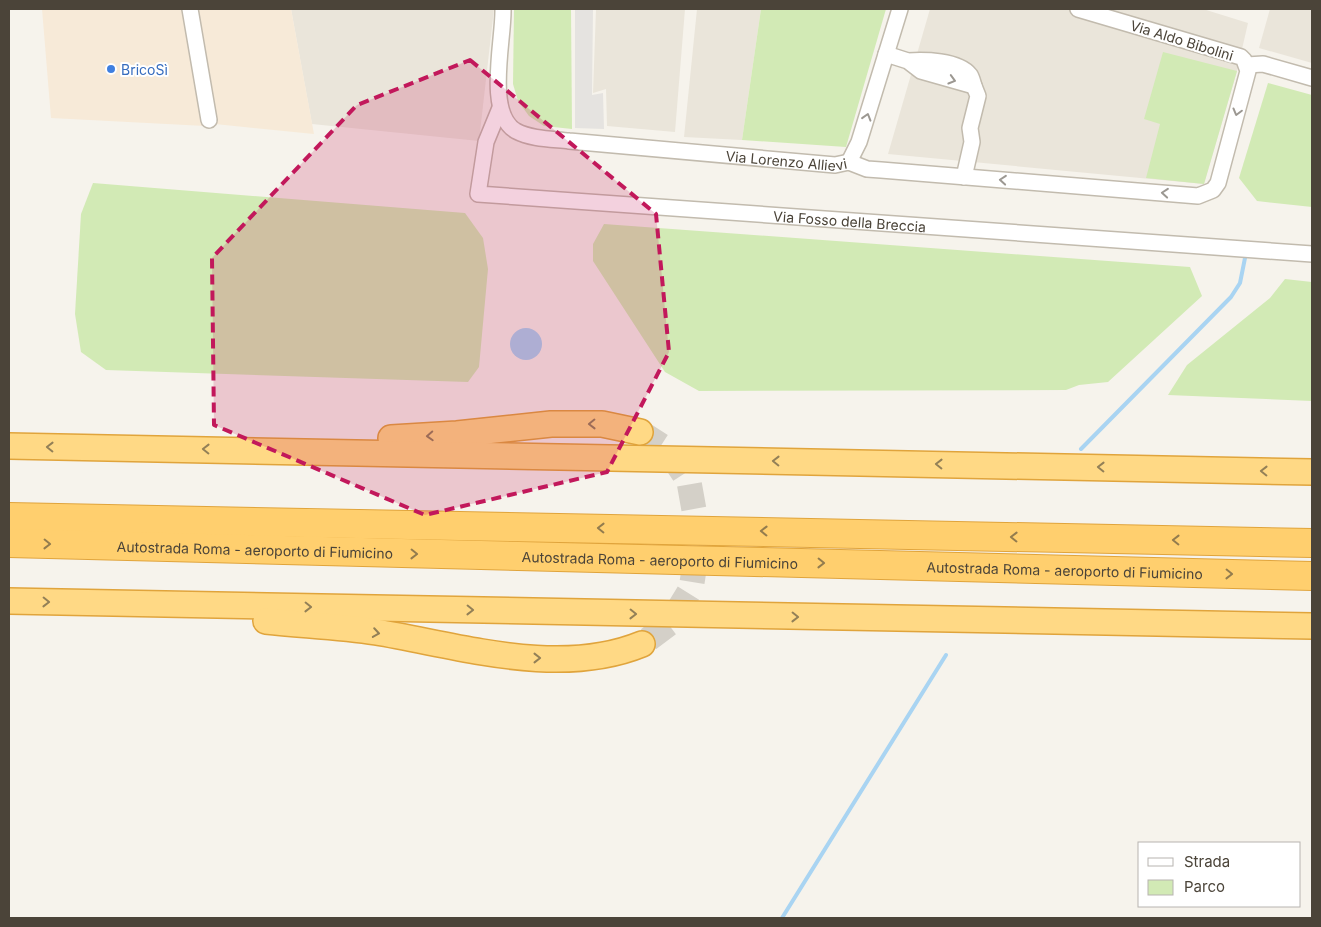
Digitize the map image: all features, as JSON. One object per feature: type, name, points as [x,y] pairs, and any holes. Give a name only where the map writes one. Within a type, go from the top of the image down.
[{"type":"highway","points":[[255,450],[279,442],[457,434],[551,424],[602,424],[640,432]]},
{"type":"highway","points":[[9,446],[1312,472]]},
{"type":"highway","name":"Autostrada Roma - aeroporto di Fiumicino","points":[[9,517],[85,531],[151,548],[1312,576]]},
{"type":"highway","name":"Autostrada Roma - aeroporto di Fiumicino","points":[[9,543],[85,531],[1312,543]]},
{"type":"highway","points":[[9,601],[1312,626]]},
{"type":"highway","points":[[84,603],[374,632],[464,650],[529,658],[593,658],[622,652],[642,644]]},
{"type":"street","points":[[190,9],[209,120]]},
{"type":"street","name":"Via Lorenzo Allievi","points":[[503,9],[498,78],[500,108],[504,120],[514,130],[530,136],[835,165],[849,162],[867,169],[1198,196],[1213,190],[1218,183],[1248,71],[1247,64]]},
{"type":"street","points":[[849,162],[859,142],[900,9]]},
{"type":"street","name":"Via Aldo Bibolini","points":[[1078,9],[1214,48],[1240,57],[1247,64],[1263,64],[1312,78]]},
{"type":"street","points":[[886,54],[908,61],[921,71],[974,86],[978,96],[970,128],[972,142],[964,177]]},
{"type":"street","name":"Via Fosso della Breccia","points":[[500,108],[486,142],[478,194],[1312,254]]},
{"type":"highlighted area","points":[[470,60],[656,214],[669,352],[607,472],[425,515],[214,425],[212,258],[357,105]]},
{"type":"shaded area","points":[[42,9],[183,9],[205,126],[51,118]]},
{"type":"shaded area","points":[[195,9],[291,9],[314,134],[215,124]]},
{"type":"shaded area","points":[[291,9],[494,9],[479,141],[312,124]]},
{"type":"shaded area","points":[[575,9],[593,9],[592,95],[603,93],[604,129],[575,128]]},
{"type":"shaded area","points":[[596,9],[685,9],[675,132],[607,126],[606,89],[593,93]]},
{"type":"shaded area","points":[[697,9],[761,9],[742,140],[684,137]]},
{"type":"shaded area","points":[[930,9],[1203,9],[1248,23],[1237,71],[1204,184],[888,154]]},
{"type":"shaded area","points":[[1270,9],[1312,9],[1312,63],[1259,48]]},
{"type":"green space","points":[[514,9],[571,9],[572,129],[544,126],[529,116],[518,101],[513,84]]},
{"type":"green space","points":[[761,9],[886,9],[846,147],[742,140]]},
{"type":"green space","points":[[1163,52],[1237,71],[1204,184],[1146,178],[1160,124],[1144,119]]},
{"type":"green space","points":[[1268,83],[1312,95],[1312,207],[1257,201],[1239,178]]},
{"type":"green space","points":[[93,183],[465,213],[483,238],[488,269],[479,367],[468,382],[106,370],[81,352],[75,314],[81,214]]},
{"type":"green space","points":[[604,224],[1190,267],[1202,296],[1108,382],[1079,385],[1066,390],[699,391],[665,372],[593,261],[593,244]]},
{"type":"green space","points":[[1285,279],[1312,282],[1312,401],[1168,395],[1187,365],[1270,298]]},
{"type":"water","points":[[526,328],[532,329],[537,333],[541,338],[541,350],[537,355],[532,359],[526,360],[520,359],[515,355],[511,350],[510,344],[511,338],[515,333],[520,329]]},
{"type":"waterway","points":[[1081,449],[1231,297],[1240,283],[1246,253]]},
{"type":"waterway","points":[[782,918],[946,655]]},
{"type":"tunnel","points":[[640,432],[668,450],[689,482],[699,538],[691,589],[670,623],[642,644]]},
{"type":"place","name":"BricoSì","points":[[111,69]]}]
